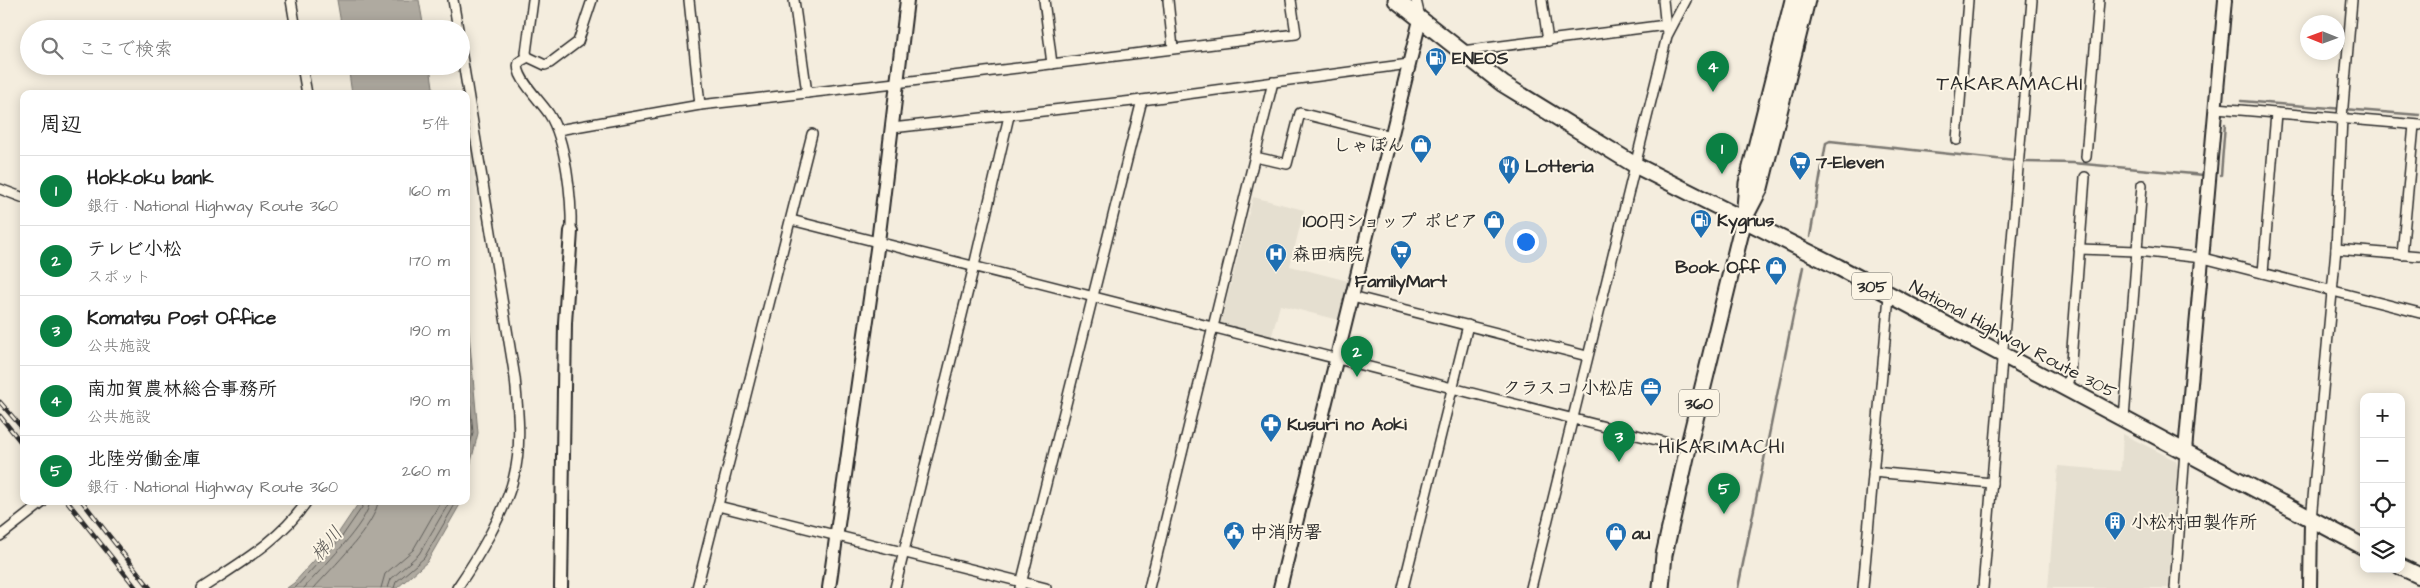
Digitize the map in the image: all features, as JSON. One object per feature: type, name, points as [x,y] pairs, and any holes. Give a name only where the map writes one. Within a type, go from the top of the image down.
[{"type":"highway","name":"National Highway Route 305","points":[[1396,0],[1503,84],[1635,165],[1744,219],[2360,545]]},
{"type":"highway","name":"360","points":[[1661,588],[1664,555],[1688,448],[1744,219],[1747,184],[1793,0]]},
{"type":"highway","name":"360","points":[[1744,219],[1760,188],[1807,0]]},
{"type":"highway","points":[[2405,569],[2420,576]]},
{"type":"street","points":[[291,0],[294,20]]},
{"type":"street","points":[[453,0],[456,20]]},
{"type":"street","points":[[528,56],[528,35],[534,0]]},
{"type":"street","points":[[528,56],[544,65],[572,48],[578,42],[592,0]]},
{"type":"street","points":[[689,0],[700,104]]},
{"type":"street","points":[[794,0],[807,93]]},
{"type":"street","points":[[829,588],[838,536],[878,242],[892,128],[895,84],[907,0]]},
{"type":"street","points":[[1044,0],[1052,64]]},
{"type":"street","points":[[1168,0],[1173,48]]},
{"type":"street","points":[[558,130],[700,104],[895,84],[1296,34],[1291,0]]},
{"type":"street","points":[[1280,588],[1410,64],[1420,20],[1416,0]]},
{"type":"street","points":[[1542,0],[1548,41]]},
{"type":"street","points":[[1663,0],[1667,36]]},
{"type":"street","points":[[1531,588],[1667,36],[1686,0]]},
{"type":"street","points":[[1957,140],[1968,0]]},
{"type":"street","points":[[1983,588],[2032,0]]},
{"type":"street","points":[[2086,157],[2099,0]]},
{"type":"street","points":[[2174,588],[2225,0]]},
{"type":"street","points":[[2310,588],[2311,520],[2336,249],[2342,112],[2352,0]]},
{"type":"street","points":[[1462,51],[1666,25]]},
{"type":"street","points":[[528,56],[519,62],[518,70],[550,115],[558,130],[570,192],[571,231],[565,323],[561,588]]},
{"type":"street","points":[[892,128],[1142,100],[1410,64]]},
{"type":"street","points":[[304,75],[306,90]]},
{"type":"street","points":[[465,75],[468,90]]},
{"type":"street","points":[[1149,588],[1273,82]]},
{"type":"street","points":[[1021,585],[1142,100]]},
{"type":"street","points":[[457,588],[481,549],[503,506],[514,477],[517,457],[518,416],[515,378],[470,105]]},
{"type":"street","points":[[2216,108],[2276,113],[2342,112],[2417,125],[2402,255]]},
{"type":"street","points":[[1254,156],[1287,164],[1300,113],[1392,136]]},
{"type":"street","points":[[2263,273],[2276,113]]},
{"type":"street","points":[[894,588],[974,266],[1009,116]]},
{"type":"street","points":[[697,588],[812,134]]},
{"type":"street","points":[[2066,388],[2070,375],[2085,177]]},
{"type":"street","points":[[2124,419],[2142,185]]},
{"type":"street","points":[[0,188],[20,196]]},
{"type":"street","points":[[791,220],[1452,386],[1688,448]]},
{"type":"street","points":[[2079,249],[2203,258],[2331,292],[2420,313]]},
{"type":"street","points":[[2336,249],[2420,256]]},
{"type":"street","points":[[1352,296],[1587,356]]},
{"type":"street","points":[[1863,588],[1890,296]]},
{"type":"street","points":[[1403,588],[1468,325]]},
{"type":"street","points":[[1873,472],[1992,483]]},
{"type":"street","points":[[0,536],[39,505]]},
{"type":"street","points":[[202,588],[263,548],[298,516],[305,505]]},
{"type":"street","points":[[718,506],[1021,585],[1046,588]]},
{"type":"shaded area","name":"森田病院","points":[[1253,197],[1304,210],[1290,266],[1348,281],[1338,320],[1280,305],[1271,339],[1220,326]]},
{"type":"shaded area","points":[[2123,434],[2175,460],[2179,467],[2168,588],[2048,588],[2058,466],[2121,471]]},
{"type":"water","points":[[337,0],[419,0],[422,20],[340,20]]},
{"type":"water","points":[[349,75],[431,75],[433,90],[351,90]]},
{"type":"water","points":[[470,344],[478,433],[470,466]]},
{"type":"water","points":[[357,505],[460,505],[427,562],[397,588],[287,588],[294,583],[337,535]]},
{"type":"waterway","points":[[2241,101],[2420,115]]},
{"type":"waterway","points":[[2221,175],[2225,124]]},
{"type":"waterway","points":[[1810,237],[1826,143],[1830,141],[2015,161]]},
{"type":"waterway","points":[[2023,162],[2073,163],[2204,175]]},
{"type":"waterway","points":[[1738,588],[1803,267]]},
{"type":"railway","points":[[0,402],[20,425]]},
{"type":"railway","points":[[0,416],[20,441]]},
{"type":"railway","points":[[70,505],[136,588]]},
{"type":"railway","points":[[85,505],[150,588]]},
{"type":"place","name":"ENEOS","points":[[1436,77]]},
{"type":"place","name":"南加賀農林総合事務所","points":[[1713,92]]},
{"type":"place","name":"しゃぼん","points":[[1421,164]]},
{"type":"place","name":"Hokkoku bank","points":[[1722,174]]},
{"type":"place","name":"7-Eleven","points":[[1800,181]]},
{"type":"place","name":"Lotteria","points":[[1509,185]]},
{"type":"place","name":"Kygnus","points":[[1701,239]]},
{"type":"place","name":"100円ショップ ポピア","points":[[1494,240]]},
{"type":"place","name":"FamilyMart","points":[[1401,270]]},
{"type":"place","name":"森田病院","points":[[1276,273]]},
{"type":"place","name":"Book Off","points":[[1776,286]]},
{"type":"place","name":"テレビ小松","points":[[1357,377]]},
{"type":"place","name":"クラスコ 小松店","points":[[1651,407]]},
{"type":"place","name":"Kusuri no Aoki","points":[[1271,443]]},
{"type":"place","name":"Komatsu Post Office","points":[[1619,462]]},
{"type":"place","name":"北陸労働金庫","points":[[1724,514]]},
{"type":"place","name":"小松村田製作所","points":[[2115,541]]},
{"type":"place","name":"中消防署","points":[[1234,551]]},
{"type":"place","name":"au","points":[[1616,552]]},
{"type":"district","name":"TAKARAMACHI","points":[[2010,83]]},
{"type":"district","name":"HIKARIMACHI","points":[[1722,446]]},
{"type":"water label","name":"梯川","points":[[326,543]]}]
